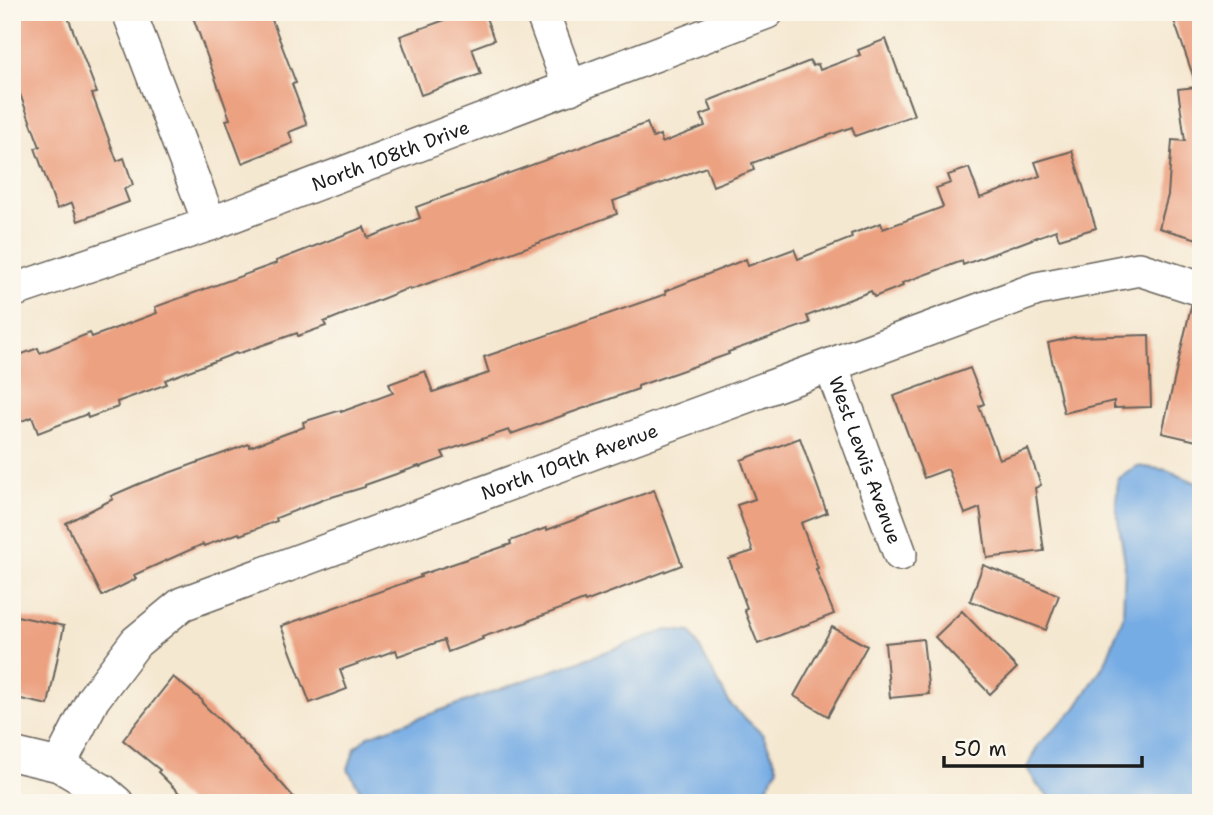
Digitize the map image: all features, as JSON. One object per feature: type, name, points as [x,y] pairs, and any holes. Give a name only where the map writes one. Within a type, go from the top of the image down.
[{"type":"street","points":[[129,12],[210,224]]},
{"type":"street","points":[[542,12],[570,88]]},
{"type":"street","name":"North 108th Drive","points":[[12,291],[210,224],[767,12]]},
{"type":"street","name":"North 109th Avenue","points":[[59,765],[93,699],[136,642],[182,604],[1037,289],[1139,270],[1201,289]]},
{"type":"street","name":"West Lewis Avenue","points":[[831,366],[900,554]]},
{"type":"street","points":[[12,754],[59,765],[103,791],[117,803]]},
{"type":"water","points":[[1137,466],[1167,470],[1201,485],[1201,803],[1055,803],[1038,786],[1027,768],[1038,745],[1075,709],[1105,663],[1123,617],[1125,562],[1116,507],[1118,479]]},
{"type":"water","points":[[667,630],[691,632],[730,704],[763,735],[778,768],[755,803],[367,803],[348,769],[355,748],[368,736]]},
{"type":"building","points":[[12,12],[66,12],[97,93],[92,94],[117,161],[124,158],[133,185],[124,189],[129,202],[78,221],[72,203],[57,209],[35,148],[40,147],[12,73]]},
{"type":"building","points":[[205,12],[269,12],[296,83],[292,84],[307,125],[289,132],[293,143],[242,163],[226,120],[230,119],[193,17]]},
{"type":"building","points":[[467,12],[484,12],[494,40],[472,48],[481,74],[421,95],[400,36]]},
{"type":"building","points":[[1171,12],[1201,12],[1201,240],[1159,228],[1168,195],[1172,140],[1185,141],[1178,89],[1197,87]]},
{"type":"building","points":[[886,39],[914,115],[855,136],[852,127],[752,163],[754,170],[713,186],[706,167],[613,201],[617,214],[410,290],[409,288],[324,322],[326,326],[236,353],[165,380],[167,384],[117,402],[118,407],[88,418],[87,414],[38,433],[32,417],[19,422],[12,405],[12,374],[19,371],[14,357],[38,348],[40,353],[90,333],[92,337],[157,313],[155,307],[277,263],[276,261],[364,227],[368,238],[420,218],[416,207],[647,123],[653,138],[660,135],[662,143],[705,126],[701,115],[712,111],[708,101],[810,61],[813,66],[818,64],[820,70],[860,55],[858,50]]},
{"type":"building","points":[[1072,151],[1096,228],[1059,239],[1056,230],[963,265],[962,261],[902,283],[903,286],[874,297],[871,291],[807,316],[810,323],[638,386],[638,389],[511,434],[509,430],[442,452],[445,458],[325,499],[240,535],[239,533],[204,546],[203,544],[134,575],[136,579],[102,596],[66,523],[113,499],[111,496],[141,483],[304,427],[303,422],[341,412],[393,393],[389,384],[425,371],[433,392],[489,373],[484,357],[666,294],[665,291],[746,259],[748,266],[794,249],[798,259],[852,238],[851,234],[881,223],[883,229],[943,207],[936,188],[951,183],[948,175],[969,168],[980,198],[1040,176],[1035,162]]},
{"type":"building","points":[[1191,306],[1201,308],[1201,442],[1162,433]]},
{"type":"building","points":[[1149,335],[1151,407],[1114,408],[1114,401],[1064,413],[1048,343],[1074,337]]},
{"type":"building","points":[[970,368],[984,404],[979,406],[999,459],[1028,449],[1041,485],[1035,488],[1044,551],[987,558],[980,508],[965,514],[948,469],[924,478],[894,396]]},
{"type":"building","points":[[800,438],[827,513],[801,523],[834,614],[758,644],[729,559],[753,551],[737,505],[755,499],[741,460]]},
{"type":"building","points":[[654,490],[682,565],[482,637],[483,639],[448,652],[444,640],[398,656],[396,650],[340,670],[347,689],[310,703],[281,626]]},
{"type":"building","points":[[983,565],[1059,595],[1046,630],[970,601]]},
{"type":"building","points":[[962,611],[1017,668],[990,694],[935,637]]},
{"type":"building","points":[[12,615],[64,626],[48,705],[12,697]]},
{"type":"building","points":[[832,627],[867,646],[828,716],[794,696]]},
{"type":"building","points":[[923,639],[929,694],[890,698],[885,643]]},
{"type":"building","points":[[173,677],[203,701],[299,803],[189,803],[158,772],[160,770],[123,740]]}]
